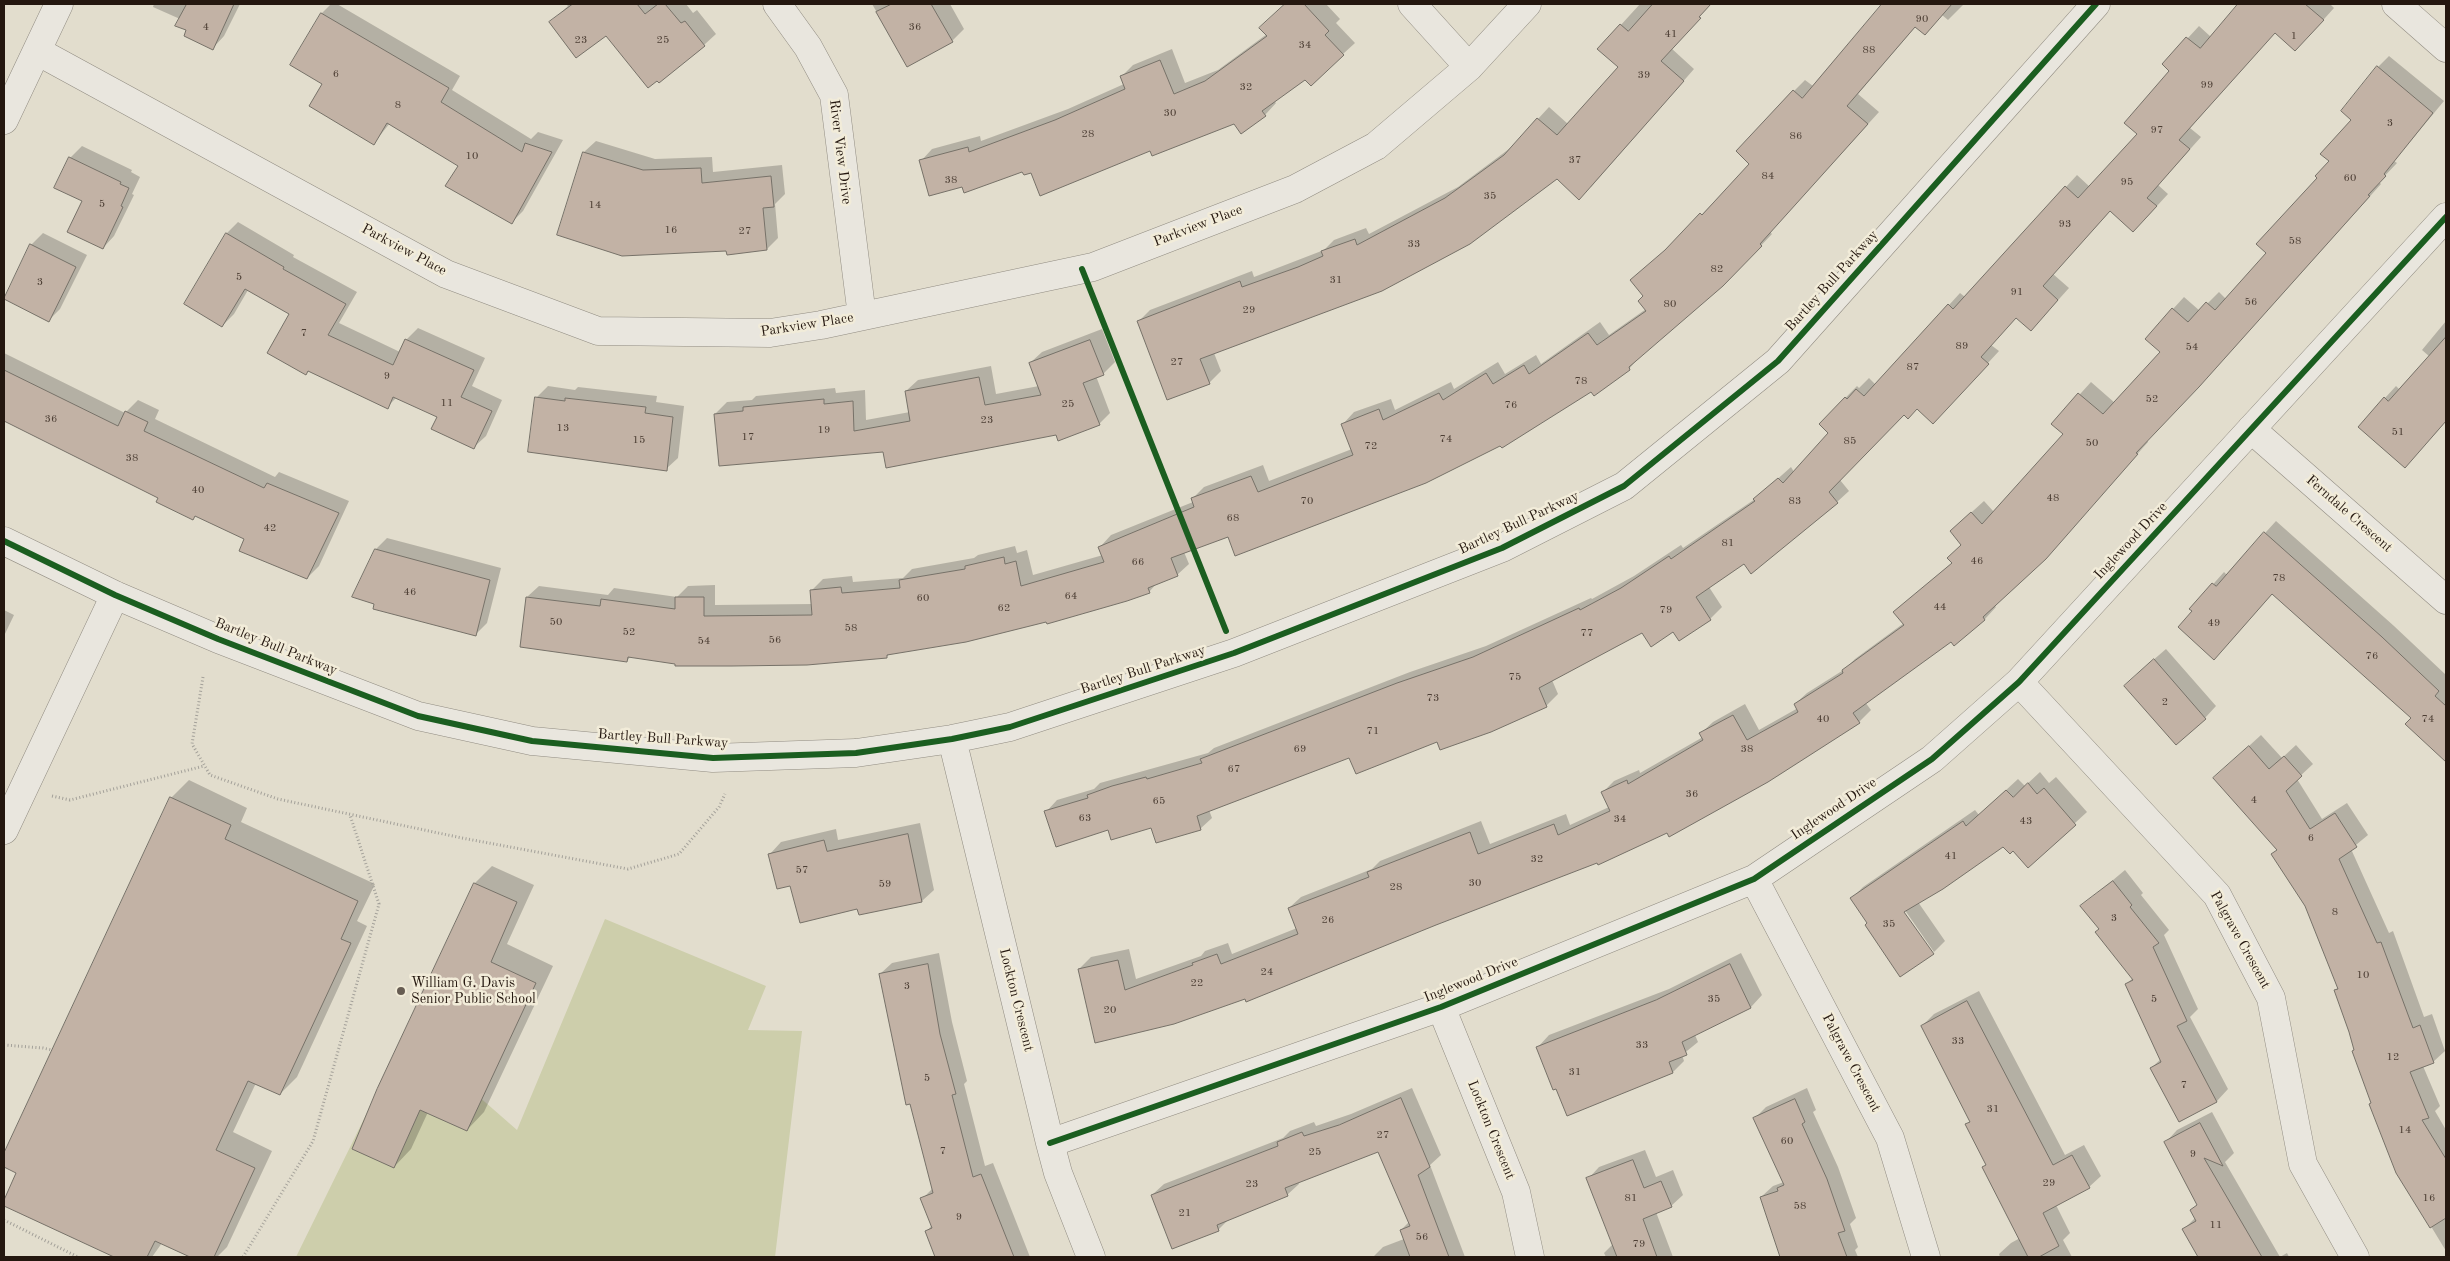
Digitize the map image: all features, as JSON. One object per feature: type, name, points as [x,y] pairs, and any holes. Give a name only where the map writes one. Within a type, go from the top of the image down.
[{"type":"street","points":[[4,120],[59,4]]},
{"type":"street","name":"River View Drive","points":[[777,4],[808,47],[834,95],[862,316]]},
{"type":"street","points":[[1412,4],[1469,67]]},
{"type":"street","name":"Parkview Place","points":[[37,51],[446,274],[598,331],[770,333],[862,316],[1093,267],[1295,189],[1376,146],[1469,67],[1527,4]]},
{"type":"street","name":"Bartley Bull Parkway","points":[[4,541],[115,595],[218,639],[418,716],[532,741],[713,758],[856,754],[952,739],[1010,727],[1234,653],[1502,548],[1624,486],[1778,361],[2096,4]]},
{"type":"street","points":[[2396,4],[2446,48]]},
{"type":"street","name":"Inglewood Drive","points":[[1050,1143],[1441,1007],[1754,879],[1932,759],[2019,682],[2446,217]]},
{"type":"street","name":"Ferndale Crescent","points":[[2251,429],[2446,600]]},
{"type":"street","points":[[4,830],[115,595]]},
{"type":"street","name":"Palgrave Crescent","points":[[2019,682],[2217,895],[2272,998],[2303,1164],[2355,1257]]},
{"type":"street","name":"Lockton Crescent","points":[[952,739],[1058,1173],[1091,1257]]},
{"type":"street","name":"Palgrave Crescent","points":[[1754,879],[1890,1138],[1926,1257]]},
{"type":"street","name":"Lockton Crescent","points":[[1441,1007],[1516,1192],[1530,1257]]},
{"type":"path","points":[[1082,269],[1226,632]]},
{"type":"path","points":[[203,677],[192,744],[204,766],[210,775],[278,800],[628,869],[679,854],[718,807],[725,794]]},
{"type":"path","points":[[24,789],[70,800],[204,766]]},
{"type":"path","points":[[244,1257],[313,1141],[380,904],[349,814]]},
{"type":"path","points":[[4,1045],[52,1050]]},
{"type":"path","points":[[4,1220],[78,1257]]},
{"type":"green space","points":[[605,919],[766,986],[748,1030],[802,1031],[775,1257],[296,1257],[387,1072],[477,1095],[517,1130]]},
{"type":"building","points":[[187,4],[234,4],[213,50],[184,36],[186,30],[175,26]]},
{"type":"building","points":[[573,4],[637,4],[645,14],[658,4],[665,4],[681,23],[685,21],[705,46],[659,83],[657,81],[648,88],[606,36],[576,58],[549,22]]},
{"type":"building","points":[[892,4],[931,4],[953,42],[907,67],[876,12]]},
{"type":"building","points":[[1285,4],[1304,4],[1329,31],[1325,35],[1344,55],[1311,86],[1305,80],[1262,111],[1266,116],[1241,134],[1234,124],[1152,156],[1150,151],[1040,196],[1031,173],[1024,175],[1022,172],[964,193],[962,187],[929,196],[919,160],[968,147],[969,152],[1055,120],[1125,89],[1120,76],[1160,60],[1174,94],[1205,81],[1267,36],[1259,28]]},
{"type":"building","points":[[1653,4],[1711,4],[1699,17],[1701,18],[1661,61],[1684,81],[1579,200],[1557,179],[1470,244],[1382,291],[1200,359],[1210,384],[1167,400],[1137,321],[1240,281],[1242,287],[1298,267],[1323,256],[1321,251],[1355,239],[1357,245],[1445,198],[1504,155],[1537,118],[1557,135],[1618,67],[1597,49],[1620,24],[1628,31]]},
{"type":"building","points":[[1882,4],[1952,4],[1925,35],[1915,27],[1847,106],[1868,124],[1760,244],[1762,246],[1723,286],[1629,367],[1630,370],[1594,396],[1591,392],[1502,448],[1500,446],[1426,483],[1235,556],[1228,537],[1171,558],[1178,576],[1148,588],[1150,593],[1047,624],[1046,622],[966,642],[887,655],[887,658],[807,665],[732,666],[675,666],[675,664],[628,657],[627,662],[520,647],[526,597],[600,606],[601,599],[675,609],[675,597],[704,597],[704,616],[812,615],[810,590],[841,587],[842,593],[900,588],[899,580],[965,569],[965,566],[1004,557],[1005,564],[1016,561],[1021,586],[1104,562],[1098,547],[1194,507],[1191,498],[1251,476],[1258,492],[1353,455],[1341,424],[1379,409],[1383,420],[1439,393],[1443,400],[1486,373],[1493,384],[1524,365],[1529,374],[1588,333],[1597,345],[1646,311],[1638,301],[1643,296],[1630,280],[1665,250],[1700,213],[1702,215],[1749,164],[1736,151],[1793,90],[1802,98]]},
{"type":"building","points":[[2238,4],[2305,4],[2324,20],[2295,51],[2275,33],[2179,140],[2190,149],[2147,198],[2157,206],[2133,232],[2110,211],[2043,286],[2058,300],[2031,331],[2016,318],[1981,357],[1989,364],[1933,424],[1917,409],[1908,419],[1904,415],[1829,492],[1838,503],[1751,574],[1744,564],[1696,597],[1711,620],[1679,641],[1673,632],[1651,647],[1642,633],[1539,688],[1547,707],[1491,732],[1440,750],[1437,742],[1356,774],[1349,758],[1197,816],[1201,830],[1156,843],[1151,828],[1111,840],[1108,830],[1056,847],[1044,811],[1088,798],[1087,795],[1112,786],[1146,777],[1147,779],[1202,763],[1200,759],[1397,683],[1473,657],[1579,608],[1580,610],[1621,588],[1669,556],[1671,559],[1755,501],[1753,499],[1778,478],[1783,483],[1828,433],[1819,424],[1845,397],[1847,399],[1856,389],[1864,396],[1948,304],[1953,309],[2065,186],[2078,198],[2137,134],[2124,123],[2169,71],[2162,64],[2186,37],[2200,48]]},
{"type":"building","points":[[321,13],[449,88],[441,102],[522,152],[525,143],[552,152],[512,224],[445,186],[458,166],[387,123],[374,145],[309,106],[322,84],[290,65]]},
{"type":"building","points":[[2377,66],[2433,113],[2384,174],[2386,176],[2199,387],[2136,453],[2138,454],[2046,559],[1983,617],[1985,620],[1954,646],[1951,642],[1853,713],[1860,723],[1768,782],[1669,837],[1667,833],[1598,865],[1597,863],[1436,925],[1246,1002],[1245,999],[1174,1024],[1095,1043],[1078,969],[1118,960],[1125,990],[1217,954],[1221,964],[1298,934],[1288,908],[1369,877],[1367,872],[1470,832],[1478,854],[1554,824],[1558,835],[1610,811],[1601,792],[1627,780],[1628,784],[1703,740],[1699,733],[1733,715],[1747,740],[1798,712],[1794,704],[1843,673],[1842,670],[1904,625],[1893,612],[1952,563],[1947,558],[1961,545],[1950,531],[1971,512],[1982,524],[2063,434],[2051,424],[2078,393],[2103,414],[2160,352],[2145,339],[2172,308],[2188,322],[2206,302],[2215,310],[2266,253],[2256,244],[2317,178],[2315,176],[2329,161],[2320,154],[2351,120],[2341,111]]},
{"type":"building","points":[[583,152],[643,170],[701,168],[702,183],[771,176],[774,207],[763,208],[767,250],[727,255],[726,251],[622,256],[557,235]]},
{"type":"building","points":[[69,157],[121,182],[120,184],[129,188],[121,206],[123,207],[103,249],[67,232],[82,201],[54,188]]},
{"type":"building","points":[[226,233],[284,267],[283,269],[346,304],[328,335],[393,365],[405,339],[474,370],[461,397],[492,411],[474,449],[431,429],[437,417],[393,397],[388,409],[308,371],[306,375],[267,353],[289,314],[245,289],[222,327],[184,304]]},
{"type":"building","points":[[30,244],[76,267],[49,322],[4,299]]},
{"type":"building","points":[[2446,337],[2446,421],[2405,468],[2358,427],[2384,397],[2388,401]]},
{"type":"building","points":[[1090,340],[1104,375],[1083,383],[1100,425],[1058,441],[1056,435],[886,468],[883,452],[719,466],[714,414],[743,411],[743,407],[824,399],[824,404],[853,401],[854,431],[910,421],[905,391],[979,377],[985,405],[1041,395],[1029,363]]},
{"type":"building","points":[[4,370],[118,426],[125,411],[148,422],[144,431],[264,488],[267,483],[339,513],[307,579],[239,551],[244,539],[195,516],[193,520],[156,502],[158,498],[4,421]]},
{"type":"building","points":[[535,397],[565,401],[565,398],[646,407],[645,413],[673,417],[667,471],[528,452]]},
{"type":"building","points":[[2264,532],[2382,637],[2439,691],[2435,696],[2446,706],[2446,762],[2405,724],[2411,718],[2272,594],[2214,660],[2178,627],[2192,611],[2189,609],[2212,583],[2216,586]]},
{"type":"building","points":[[375,549],[490,580],[476,636],[373,609],[374,604],[352,597]]},
{"type":"building","points":[[2154,659],[2206,719],[2176,745],[2124,686]]},
{"type":"building","points":[[2249,746],[2269,769],[2284,756],[2302,776],[2286,791],[2310,829],[2335,813],[2357,847],[2339,859],[2377,943],[2381,942],[2413,1028],[2420,1025],[2434,1063],[2410,1072],[2429,1118],[2422,1120],[2446,1159],[2446,1218],[2430,1228],[2396,1173],[2369,1104],[2371,1103],[2352,1051],[2354,1050],[2349,1032],[2334,990],[2338,989],[2305,906],[2271,854],[2277,850],[2213,778]]},
{"type":"building","points":[[2028,783],[2037,794],[2044,788],[2076,825],[2028,868],[2013,851],[2010,854],[2003,847],[1943,889],[1904,912],[1934,954],[1900,977],[1865,925],[1867,923],[1850,898],[1963,821],[1966,826],[2006,790],[2013,797]]},
{"type":"building","points":[[170,797],[231,825],[225,839],[358,901],[341,939],[351,943],[280,1095],[248,1081],[216,1150],[255,1168],[214,1257],[190,1257],[155,1241],[147,1257],[114,1257],[4,1206],[4,1200],[16,1173],[4,1167],[4,1153]]},
{"type":"building","points":[[908,834],[922,902],[859,915],[857,909],[800,923],[790,886],[777,889],[768,854],[824,840],[827,851]]},
{"type":"building","points":[[2113,881],[2132,905],[2130,907],[2159,943],[2153,947],[2187,1021],[2177,1026],[2217,1102],[2179,1122],[2150,1068],[2161,1062],[2125,984],[2133,980],[2095,932],[2099,929],[2080,906]]},
{"type":"building","points":[[474,883],[517,902],[491,962],[536,983],[467,1131],[420,1110],[394,1168],[352,1149],[377,1089]]},
{"type":"building","points":[[928,964],[940,1034],[956,1094],[952,1095],[973,1177],[981,1174],[1014,1257],[935,1257],[925,1231],[932,1228],[920,1198],[933,1193],[910,1104],[906,1105],[879,974]]},
{"type":"building","points":[[1730,964],[1751,1008],[1682,1042],[1687,1055],[1669,1062],[1673,1073],[1567,1116],[1556,1089],[1553,1090],[1536,1047],[1656,1000]]},
{"type":"building","points":[[1967,1001],[2053,1165],[2072,1155],[2090,1188],[2043,1213],[2059,1246],[2039,1257],[2028,1257],[1982,1167],[1986,1165],[1965,1124],[1970,1122],[1921,1026]]},
{"type":"building","points":[[1401,1098],[1430,1167],[1418,1175],[1449,1257],[1410,1257],[1400,1230],[1410,1226],[1378,1152],[1285,1188],[1288,1196],[1217,1225],[1219,1231],[1172,1249],[1151,1195],[1278,1146],[1277,1142],[1302,1132],[1304,1136],[1339,1125]]},
{"type":"building","points":[[1795,1099],[1805,1122],[1802,1124],[1827,1179],[1845,1231],[1838,1233],[1847,1257],[1780,1257],[1760,1197],[1778,1191],[1777,1188],[1784,1185],[1753,1118]]},
{"type":"building","points":[[2200,1123],[2223,1166],[2204,1158],[2262,1257],[2198,1257],[2182,1229],[2196,1221],[2190,1210],[2197,1205],[2164,1142]]},
{"type":"building","points":[[1633,1160],[1644,1188],[1661,1181],[1672,1207],[1643,1219],[1657,1257],[1617,1257],[1586,1178]]},
{"type":"cycle path","points":[[4,541],[115,595],[218,639],[418,716],[532,741],[713,758],[856,753],[952,739],[1010,727],[1234,653],[1502,548],[1624,486],[1778,361],[2096,4]]},
{"type":"cycle path","points":[[1050,1143],[1441,1007],[1754,879],[1932,759],[2019,682],[2446,217]]},
{"type":"cycle path","points":[[1082,269],[1226,631]]},
{"type":"place","name":"William G. Davis Senior Public School","points":[[401,991]]}]
